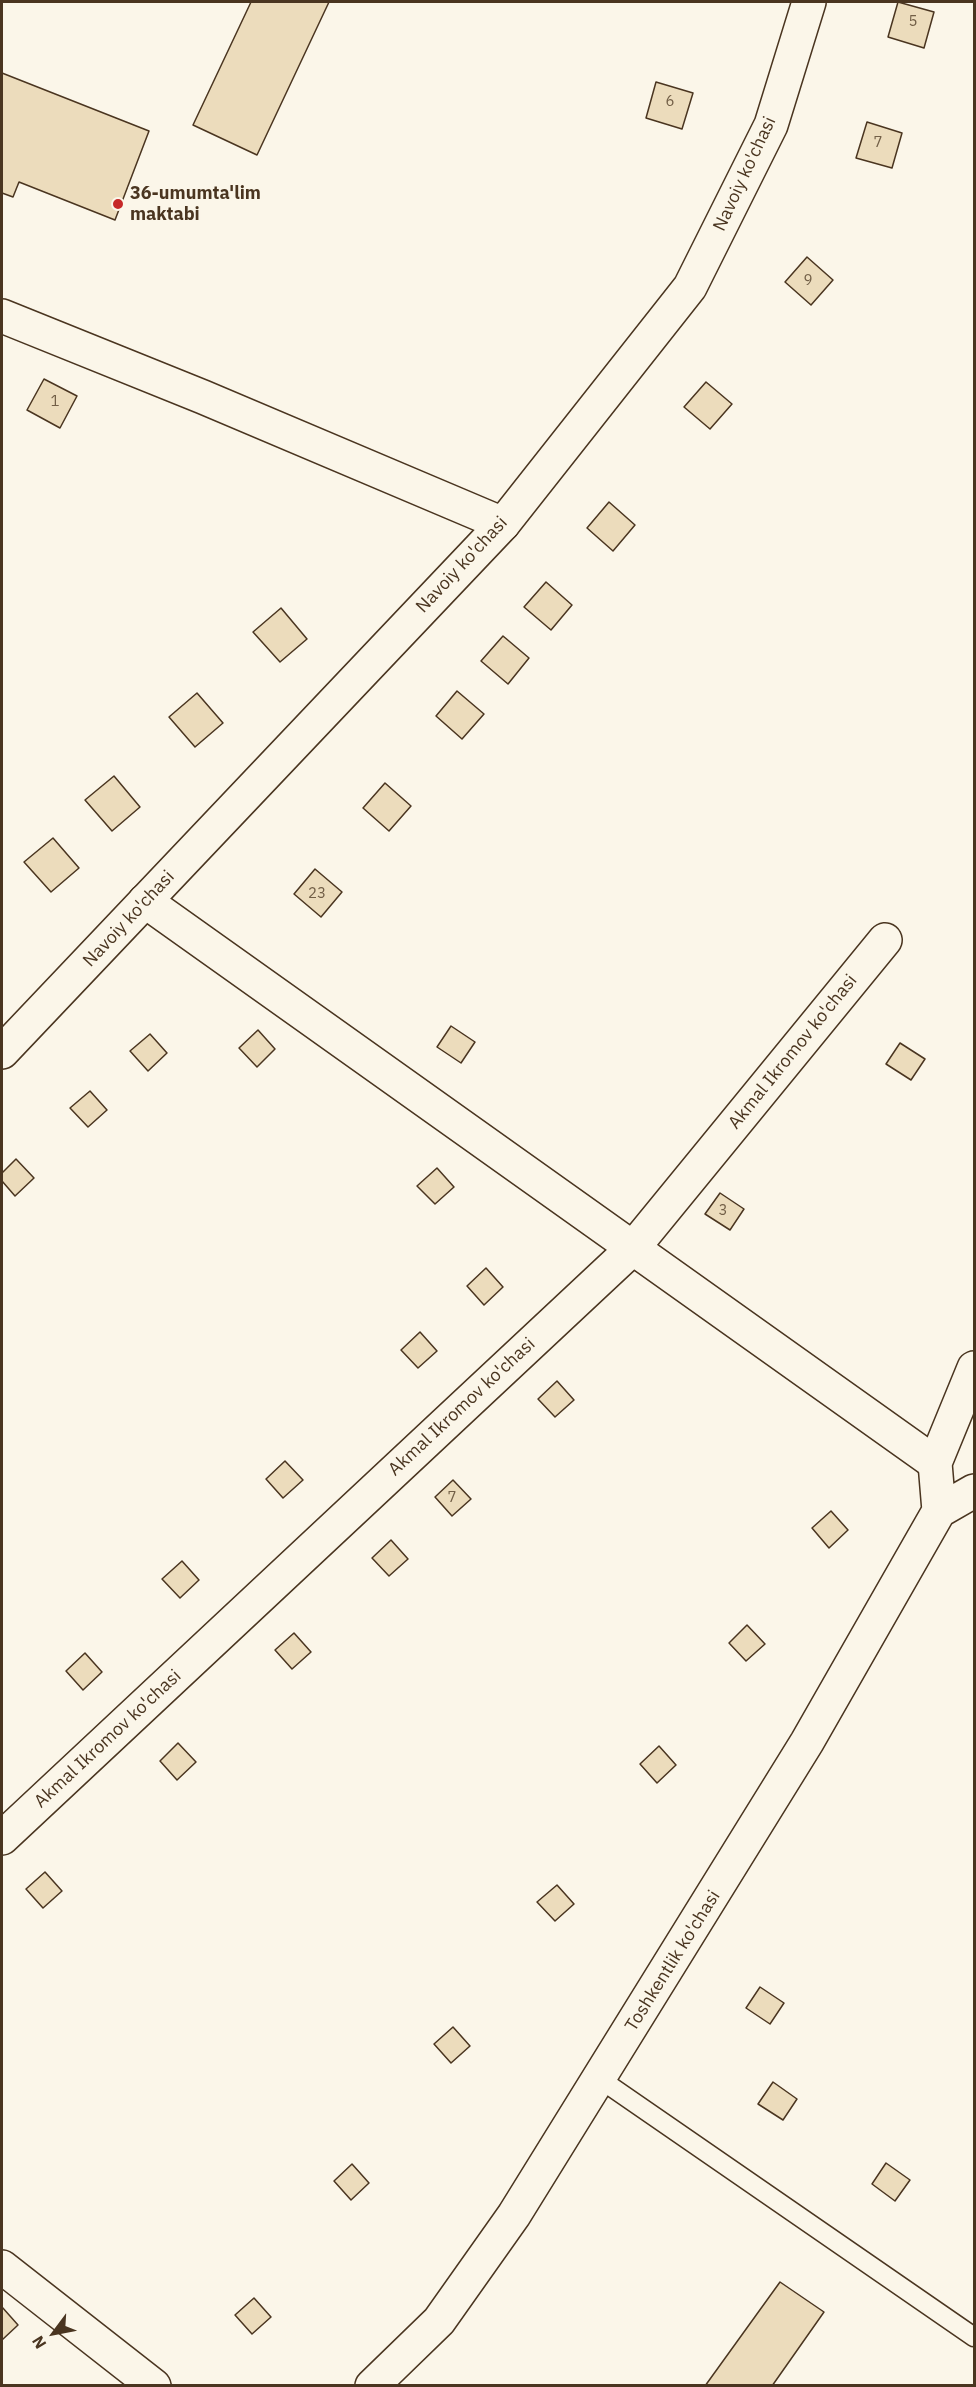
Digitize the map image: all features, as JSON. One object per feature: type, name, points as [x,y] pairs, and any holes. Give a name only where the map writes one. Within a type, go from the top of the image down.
[{"type":"street","name":"Navoiy ko'chasi","points":[[2,1052],[502,524],[690,287],[771,125],[809,2]]},
{"type":"street","points":[[2,316],[203,397],[502,524]]},
{"type":"street","points":[[145,902],[935,1463],[975,1490],[939,1511],[935,1463],[975,1368]]},
{"type":"street","name":"Akmal Ikromov ko'chasi","points":[[2,1838],[633,1248],[885,940]]},
{"type":"street","name":"Toshkentlik ko'chasi","points":[[372,2385],[439,2321],[514,2215],[807,1742],[939,1511]]},
{"type":"street","points":[[2,2267],[154,2385]]},
{"type":"lane","points":[[600,2079],[975,2337]]},
{"type":"building","points":[[251,2],[329,2],[257,155],[193,125]]},
{"type":"building","points":[[898,2],[934,12],[924,48],[888,37]]},
{"type":"building","points":[[2,73],[149,131],[115,220],[19,182],[13,197],[2,193]]},
{"type":"building","points":[[656,82],[693,93],[682,129],[646,118]]},
{"type":"building","points":[[867,122],[902,133],[892,168],[856,158]]},
{"type":"building","points":[[807,257],[833,280],[811,305],[785,282]]},
{"type":"building","points":[[44,379],[77,396],[60,428],[27,410]]},
{"type":"building","points":[[706,382],[732,404],[710,429],[684,407]]},
{"type":"building","points":[[609,502],[635,525],[613,551],[587,528]]},
{"type":"building","points":[[546,582],[572,605],[551,630],[524,607]]},
{"type":"building","points":[[281,608],[307,639],[280,662],[253,632]]},
{"type":"building","points":[[503,636],[529,658],[508,684],[481,661]]},
{"type":"building","points":[[457,691],[484,714],[462,739],[436,716]]},
{"type":"building","points":[[197,693],[223,723],[195,747],[169,717]]},
{"type":"building","points":[[114,776],[140,807],[112,831],[85,800]]},
{"type":"building","points":[[385,783],[411,806],[389,831],[363,808]]},
{"type":"building","points":[[53,838],[79,868],[51,892],[24,862]]},
{"type":"building","points":[[315,869],[342,892],[321,917],[294,894]]},
{"type":"building","points":[[451,1026],[475,1042],[461,1063],[437,1047]]},
{"type":"building","points":[[258,1030],[275,1049],[257,1067],[239,1048]]},
{"type":"building","points":[[150,1034],[167,1053],[148,1071],[130,1051]]},
{"type":"building","points":[[900,1043],[925,1059],[911,1080],[886,1064]]},
{"type":"building","points":[[90,1091],[107,1110],[88,1127],[70,1108]]},
{"type":"building","points":[[16,1159],[34,1178],[15,1196],[2,1181],[2,1173]]},
{"type":"building","points":[[437,1168],[454,1187],[435,1204],[417,1186]]},
{"type":"building","points":[[720,1193],[744,1209],[730,1230],[705,1214]]},
{"type":"building","points":[[486,1268],[503,1287],[484,1305],[467,1286]]},
{"type":"building","points":[[420,1332],[437,1351],[418,1368],[401,1350]]},
{"type":"building","points":[[557,1381],[574,1400],[555,1417],[538,1399]]},
{"type":"building","points":[[285,1461],[303,1480],[283,1498],[266,1479]]},
{"type":"building","points":[[453,1480],[471,1499],[452,1516],[435,1497]]},
{"type":"building","points":[[831,1511],[848,1530],[829,1548],[812,1528]]},
{"type":"building","points":[[391,1540],[408,1559],[389,1576],[372,1558]]},
{"type":"building","points":[[182,1561],[199,1580],[180,1598],[162,1579]]},
{"type":"building","points":[[747,1625],[765,1644],[746,1661],[729,1643]]},
{"type":"building","points":[[294,1633],[311,1652],[292,1669],[275,1650]]},
{"type":"building","points":[[85,1653],[102,1672],[83,1690],[66,1671]]},
{"type":"building","points":[[178,1743],[196,1762],[177,1780],[160,1761]]},
{"type":"building","points":[[659,1746],[676,1765],[657,1783],[640,1764]]},
{"type":"building","points":[[45,1872],[62,1891],[43,1908],[26,1889]]},
{"type":"building","points":[[557,1885],[574,1904],[555,1921],[537,1902]]},
{"type":"building","points":[[760,1987],[784,2003],[770,2024],[746,2008]]},
{"type":"building","points":[[453,2027],[470,2046],[451,2063],[434,2044]]},
{"type":"building","points":[[773,2082],[797,2099],[783,2120],[758,2104]]},
{"type":"building","points":[[886,2163],[910,2180],[895,2201],[872,2184]]},
{"type":"building","points":[[352,2164],[369,2183],[351,2200],[334,2181]]},
{"type":"building","points":[[780,2282],[824,2312],[772,2386],[705,2386]]},
{"type":"building","points":[[254,2298],[271,2317],[252,2334],[235,2315]]},
{"type":"building","points":[[2,2307],[18,2325],[2,2340]]},
{"type":"place","name":"36-umumta'lim maktabi","points":[[118,204]]}]
